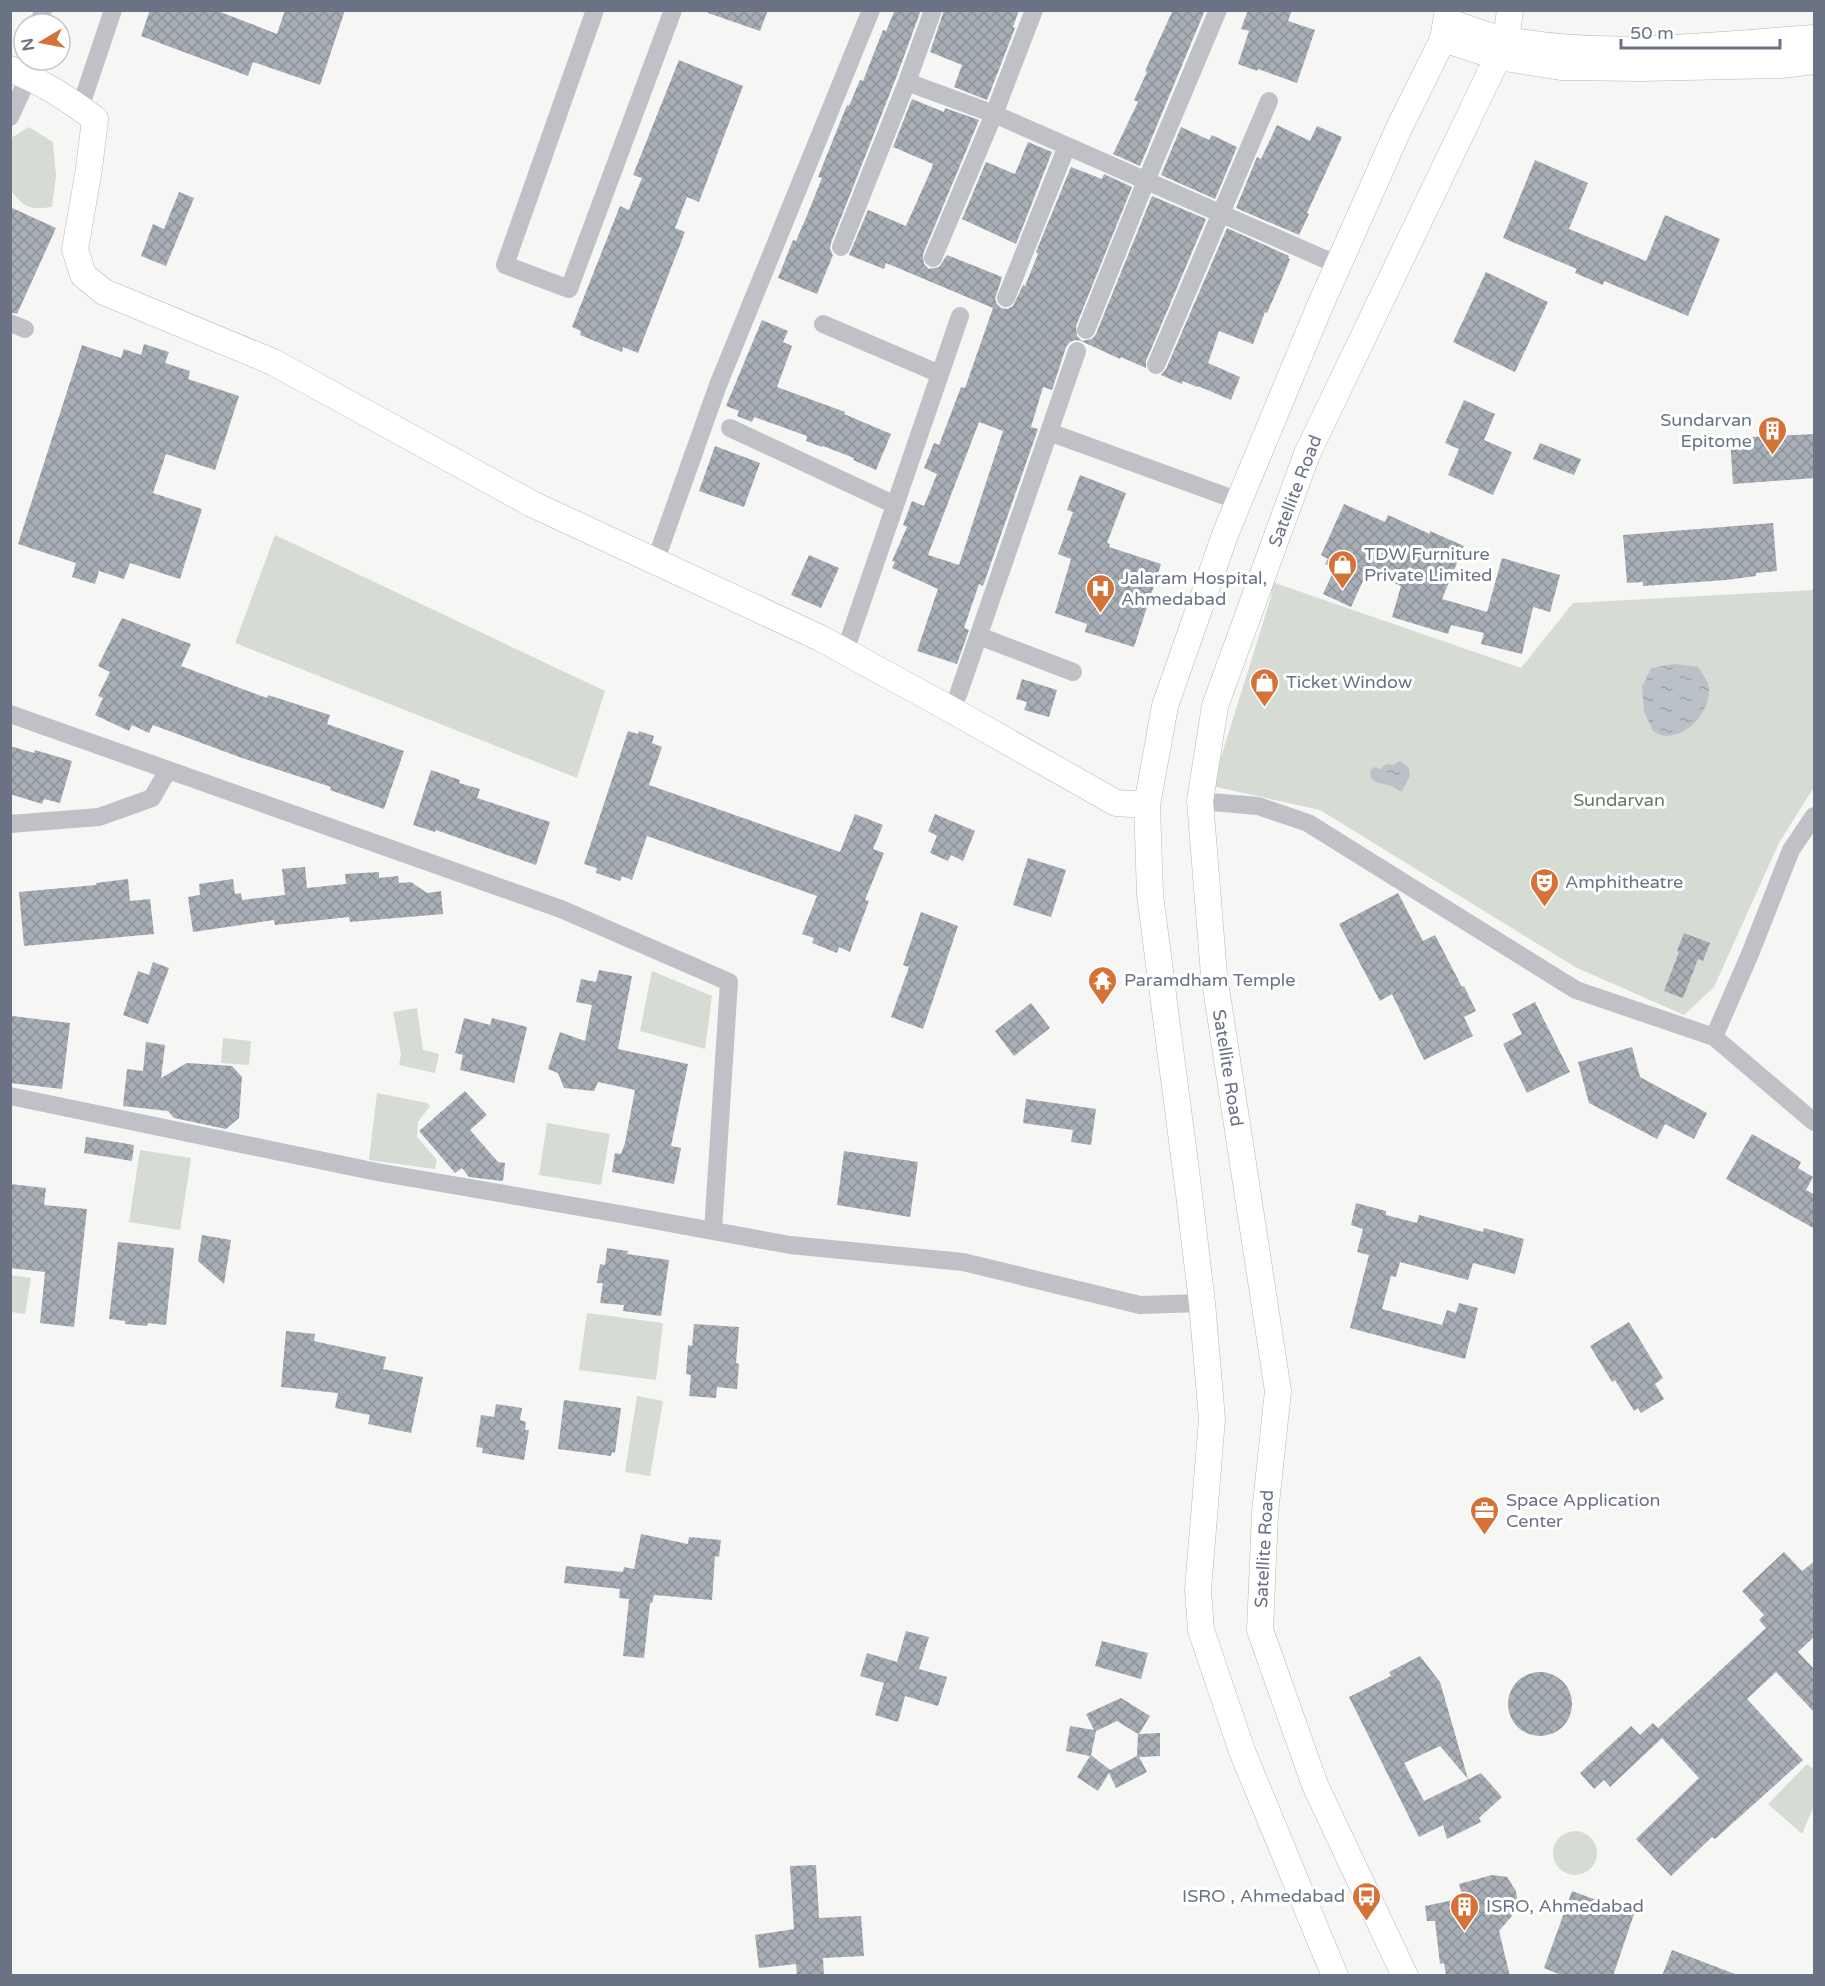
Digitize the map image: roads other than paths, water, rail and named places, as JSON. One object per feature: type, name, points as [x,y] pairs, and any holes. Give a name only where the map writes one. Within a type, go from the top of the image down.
[{"type":"main road","name":"Satellite Road","points":[[1405,1976],[1315,1785],[1260,1630],[1265,1513],[1278,1391],[1214,975],[1200,801],[1215,706],[1307,454],[1502,49],[1510,10]]},
{"type":"main road","points":[[1335,1976],[1242,1750],[1201,1630],[1198,1590],[1212,1419],[1202,1303],[1150,895],[1147,805],[1165,706],[1226,532],[1338,265],[1446,24],[1502,49],[1561,67],[1781,65],[1815,61]]},
{"type":"main road","points":[[1502,49],[1641,49],[1815,38]]},
{"type":"main road","points":[[25,72],[95,119],[75,249],[83,275],[104,292],[273,362],[532,504],[820,638],[1116,803],[1147,805]]},
{"type":"street","points":[[80,108],[113,10]]},
{"type":"street","points":[[595,10],[505,265],[569,289],[673,10]]},
{"type":"street","points":[[656,562],[718,385],[871,10]]},
{"type":"street","points":[[841,247],[907,82],[933,10]]},
{"type":"street","points":[[933,258],[994,114],[1034,10]]},
{"type":"street","points":[[1086,330],[1218,10]]},
{"type":"street","points":[[10,117],[21,72]]},
{"type":"street","points":[[907,82],[994,114],[1338,265]]},
{"type":"street","points":[[1156,365],[1269,101]]},
{"type":"street","points":[[1006,298],[1067,146]]},
{"type":"street","points":[[845,651],[960,316]]},
{"type":"street","points":[[823,324],[940,374]]},
{"type":"street","points":[[958,695],[1077,351]]},
{"type":"street","points":[[730,428],[895,505]]},
{"type":"street","points":[[1049,432],[1239,501]]},
{"type":"street","points":[[979,636],[1073,672]]},
{"type":"street","points":[[10,714],[561,909],[729,982],[713,1231]]},
{"type":"street","points":[[10,824],[99,817],[152,798],[168,770]]},
{"type":"street","points":[[1200,801],[1258,806],[1308,823],[1576,990],[1714,1037],[1815,1122]]},
{"type":"street","points":[[1714,1037],[1791,850],[1815,816]]},
{"type":"street","points":[[10,1096],[377,1172],[790,1245],[963,1262],[1140,1305],[1202,1303]]},
{"type":"water","points":[[1675,664],[1698,667],[1709,688],[1708,697],[1697,720],[1675,735],[1664,736],[1653,731],[1644,711],[1642,687],[1651,668]]},
{"type":"water","points":[[1400,761],[1409,768],[1410,776],[1402,791],[1371,778],[1370,771],[1374,767],[1380,769],[1387,764],[1393,765]]},
{"type":"place","name":"Sundarvan Epitome","points":[[1773,456]]},
{"type":"place","name":"TDW Furniture Private Limited","points":[[1343,590]]},
{"type":"place","name":"Jalaram Hospital, Ahmedabad","points":[[1100,614]]},
{"type":"place","name":"Ticket Window","points":[[1265,708]]},
{"type":"place","name":"Amphitheatre","points":[[1544,908]]},
{"type":"place","name":"Paramdham Temple","points":[[1103,1006]]},
{"type":"place","name":"Space Application Center","points":[[1485,1536]]},
{"type":"place","name":"ISRO , Ahmedabad","points":[[1366,1922]]},
{"type":"place","name":"ISRO, Ahmedabad","points":[[1465,1932]]},
{"type":"park label","name":"Sundarvan","points":[[1619,800]]}]
